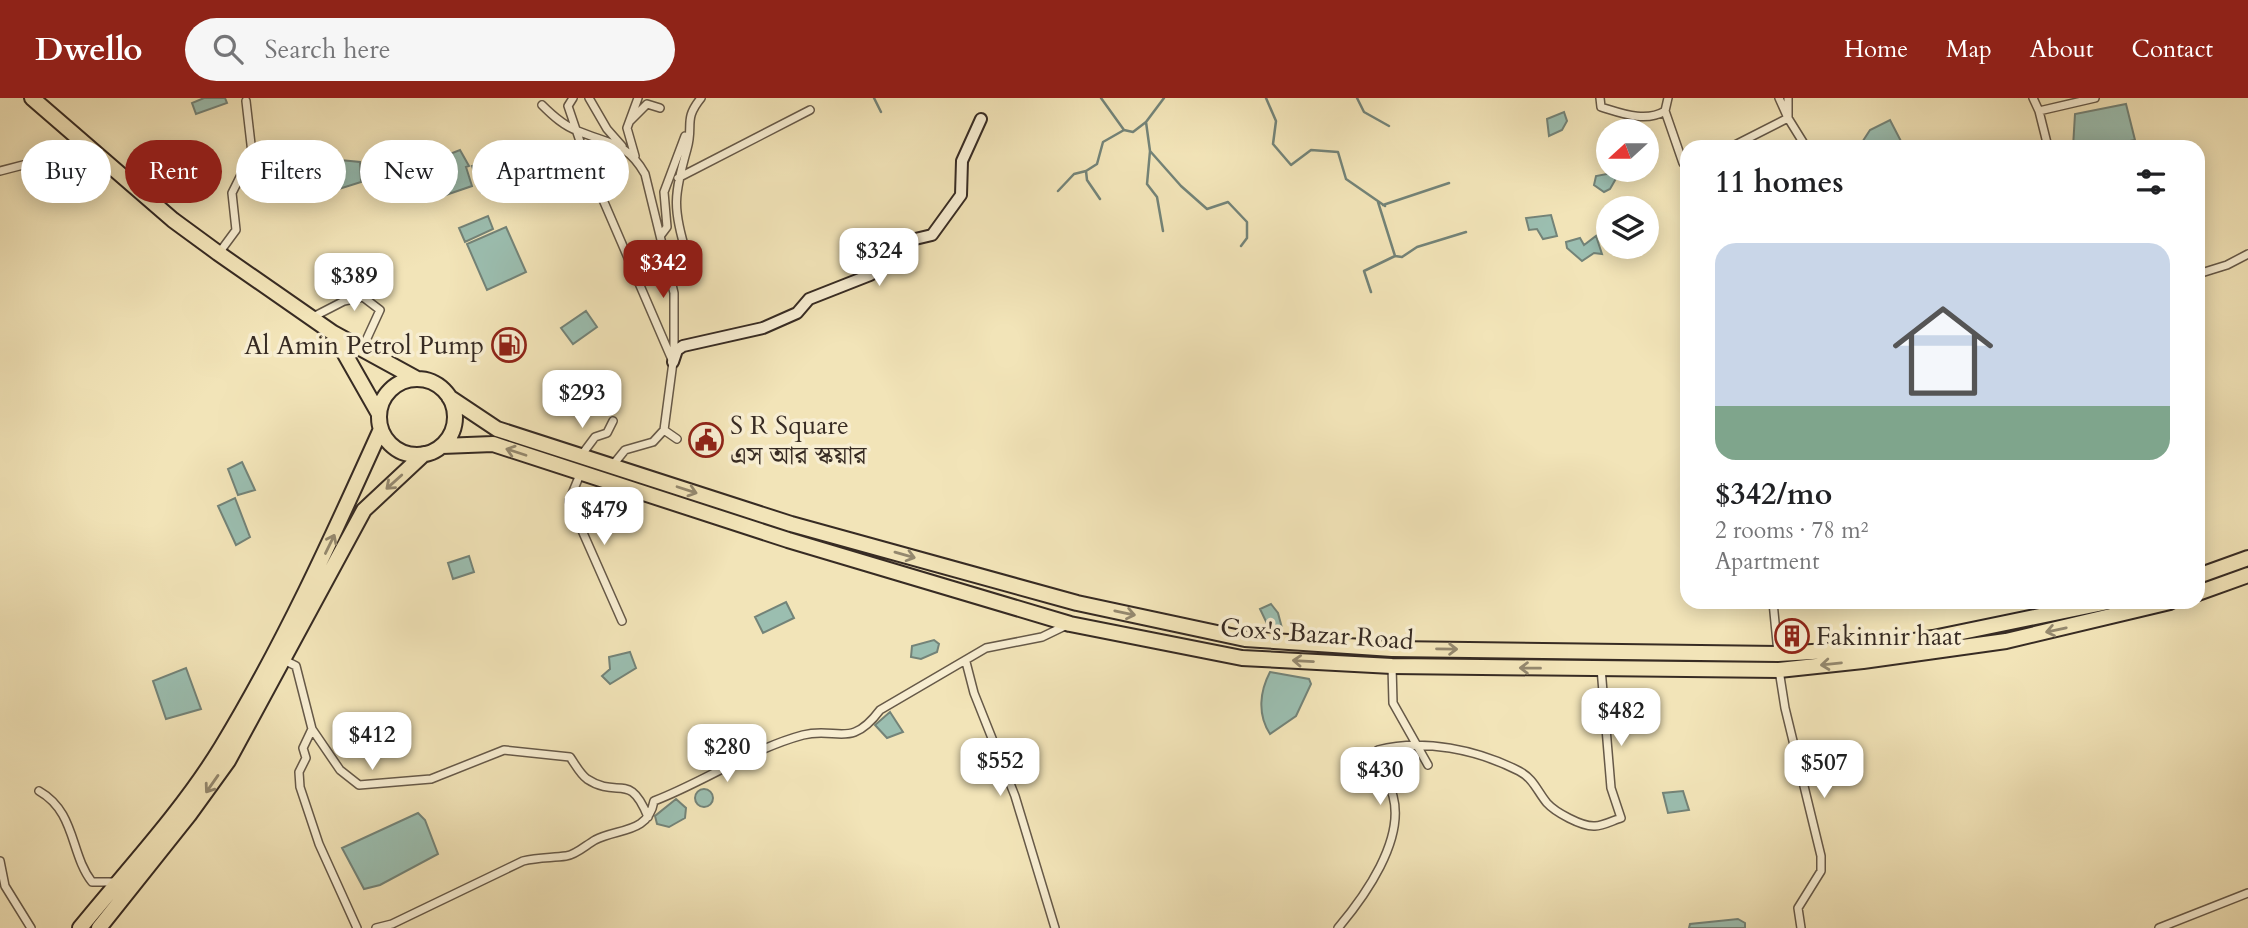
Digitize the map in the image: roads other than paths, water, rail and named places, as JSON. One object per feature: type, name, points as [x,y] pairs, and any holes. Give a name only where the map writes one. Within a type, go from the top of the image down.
[{"type":"highway","points":[[32,98],[80,140]]},
{"type":"highway","points":[[99,928],[189,815],[228,761],[364,510],[424,454],[442,446],[454,423],[449,397],[438,386],[417,379],[334,333],[218,254],[173,220],[111,167]]},
{"type":"highway","points":[[334,333],[379,414],[381,429],[398,450],[424,454]]},
{"type":"highway","points":[[379,414],[391,389],[417,379]]},
{"type":"highway","name":"Cox's Bazar Road","points":[[449,397],[497,429],[791,524],[1077,603],[1245,639],[1392,649],[1778,654],[1863,649],[1933,638],[2074,609]]},
{"type":"highway","points":[[80,928],[142,856],[220,750],[298,609],[381,429]]},
{"type":"highway","name":"Cox's Bazar Road","points":[[442,446],[493,444],[788,540],[1070,624],[1242,658],[1392,666],[1779,670],[2006,640],[2135,609]]},
{"type":"highway","points":[[2205,573],[2248,558]]},
{"type":"highway","points":[[2205,590],[2248,575]]},
{"type":"street","points":[[573,98],[568,106],[575,130],[673,362]]},
{"type":"street","points":[[590,98],[607,129],[617,140]]},
{"type":"street","points":[[612,466],[625,450],[653,442],[664,430],[673,362],[676,314],[661,235],[645,174],[635,156],[628,125],[638,98]]},
{"type":"street","points":[[687,255],[675,217],[678,178],[688,147],[690,111],[701,98]]},
{"type":"street","points":[[1600,98],[1601,107],[1627,115],[1655,117],[1665,111]]},
{"type":"street","points":[[1668,98],[1665,111],[1680,152]]},
{"type":"street","points":[[1780,98],[1802,140]]},
{"type":"street","points":[[1788,98],[1788,118]]},
{"type":"street","points":[[2033,98],[2046,140]]},
{"type":"street","points":[[2039,111],[2095,98]]},
{"type":"street","points":[[218,254],[236,230],[232,193],[252,158],[246,100]]},
{"type":"street","points":[[628,125],[647,104],[660,108]]},
{"type":"street","points":[[542,105],[575,130],[603,140]]},
{"type":"street","points":[[678,178],[810,110]]},
{"type":"street","points":[[1745,140],[1788,118]]},
{"type":"street","points":[[661,235],[667,227],[664,192],[689,119]]},
{"type":"street","points":[[673,362],[677,350],[683,346],[763,328],[797,313],[809,299],[870,275],[894,260],[911,240],[932,235],[961,195],[962,162],[981,119]]},
{"type":"street","points":[[629,152],[635,156]]},
{"type":"street","points":[[0,171],[21,166]]},
{"type":"street","points":[[2205,272],[2227,265],[2248,254]]},
{"type":"street","points":[[313,317],[344,301],[363,297],[380,310],[363,347]]},
{"type":"street","points":[[580,457],[595,437],[607,433],[612,421]]},
{"type":"street","points":[[664,430],[677,439]]},
{"type":"street","points":[[582,472],[569,501],[622,621]]},
{"type":"street","points":[[1774,609],[1778,654]]},
{"type":"street","points":[[376,928],[393,926],[523,861],[569,856],[598,838],[639,827],[648,817],[654,801],[765,750],[816,732],[847,735],[871,722],[880,710],[986,648],[1042,637],[1070,624]]},
{"type":"street","points":[[284,660],[296,666],[312,729],[341,770],[359,785],[431,779],[504,750],[570,757],[584,777],[601,785],[631,789],[639,795],[648,817]]},
{"type":"street","points":[[966,662],[974,693],[1015,796],[1055,928]]},
{"type":"street","points":[[1392,666],[1393,704],[1428,765]]},
{"type":"street","points":[[1338,928],[1373,880],[1396,818],[1393,794],[1377,765],[1378,750],[1395,746],[1469,750],[1518,771],[1534,781],[1548,804],[1568,817],[1594,827],[1621,817],[1611,788],[1601,668]]},
{"type":"street","points":[[1779,670],[1785,708],[1821,848],[1821,871],[1798,908],[1801,928]]},
{"type":"street","points":[[312,729],[303,748],[306,758],[299,772],[300,787],[319,844],[358,928]]},
{"type":"street","points":[[39,792],[53,799],[64,817],[92,882],[117,882]]},
{"type":"street","points":[[0,861],[5,886],[31,928]]},
{"type":"street","points":[[2159,928],[2248,893]]},
{"type":"waterway","points":[[874,98],[881,112]]},
{"type":"waterway","points":[[1101,98],[1124,130],[1133,132],[1146,122],[1164,98]]},
{"type":"waterway","points":[[1266,98],[1276,121],[1273,144],[1291,165],[1311,150],[1338,152],[1346,179],[1385,206]]},
{"type":"waterway","points":[[1357,98],[1364,112],[1389,126]]},
{"type":"waterway","points":[[1146,122],[1150,151],[1147,184],[1157,197],[1163,231]]},
{"type":"waterway","points":[[1100,199],[1087,180],[1086,171],[1097,164],[1103,142],[1124,130]]},
{"type":"waterway","points":[[1150,151],[1181,186],[1207,209],[1228,202],[1247,222],[1247,238],[1241,246]]},
{"type":"waterway","points":[[1058,191],[1074,174],[1086,171]]},
{"type":"waterway","points":[[1383,205],[1449,183]]},
{"type":"waterway","points":[[1371,292],[1364,271],[1395,256],[1378,202]]},
{"type":"waterway","points":[[1395,256],[1402,257],[1417,247],[1466,232]]},
{"type":"place","name":"Al Amin Petrol Pump","points":[[509,345]]},
{"type":"place","name":"S R Square এস আর স্কয়ার","points":[[706,440]]},
{"type":"place","name":"Fakinnir haat","points":[[1792,636]]}]
